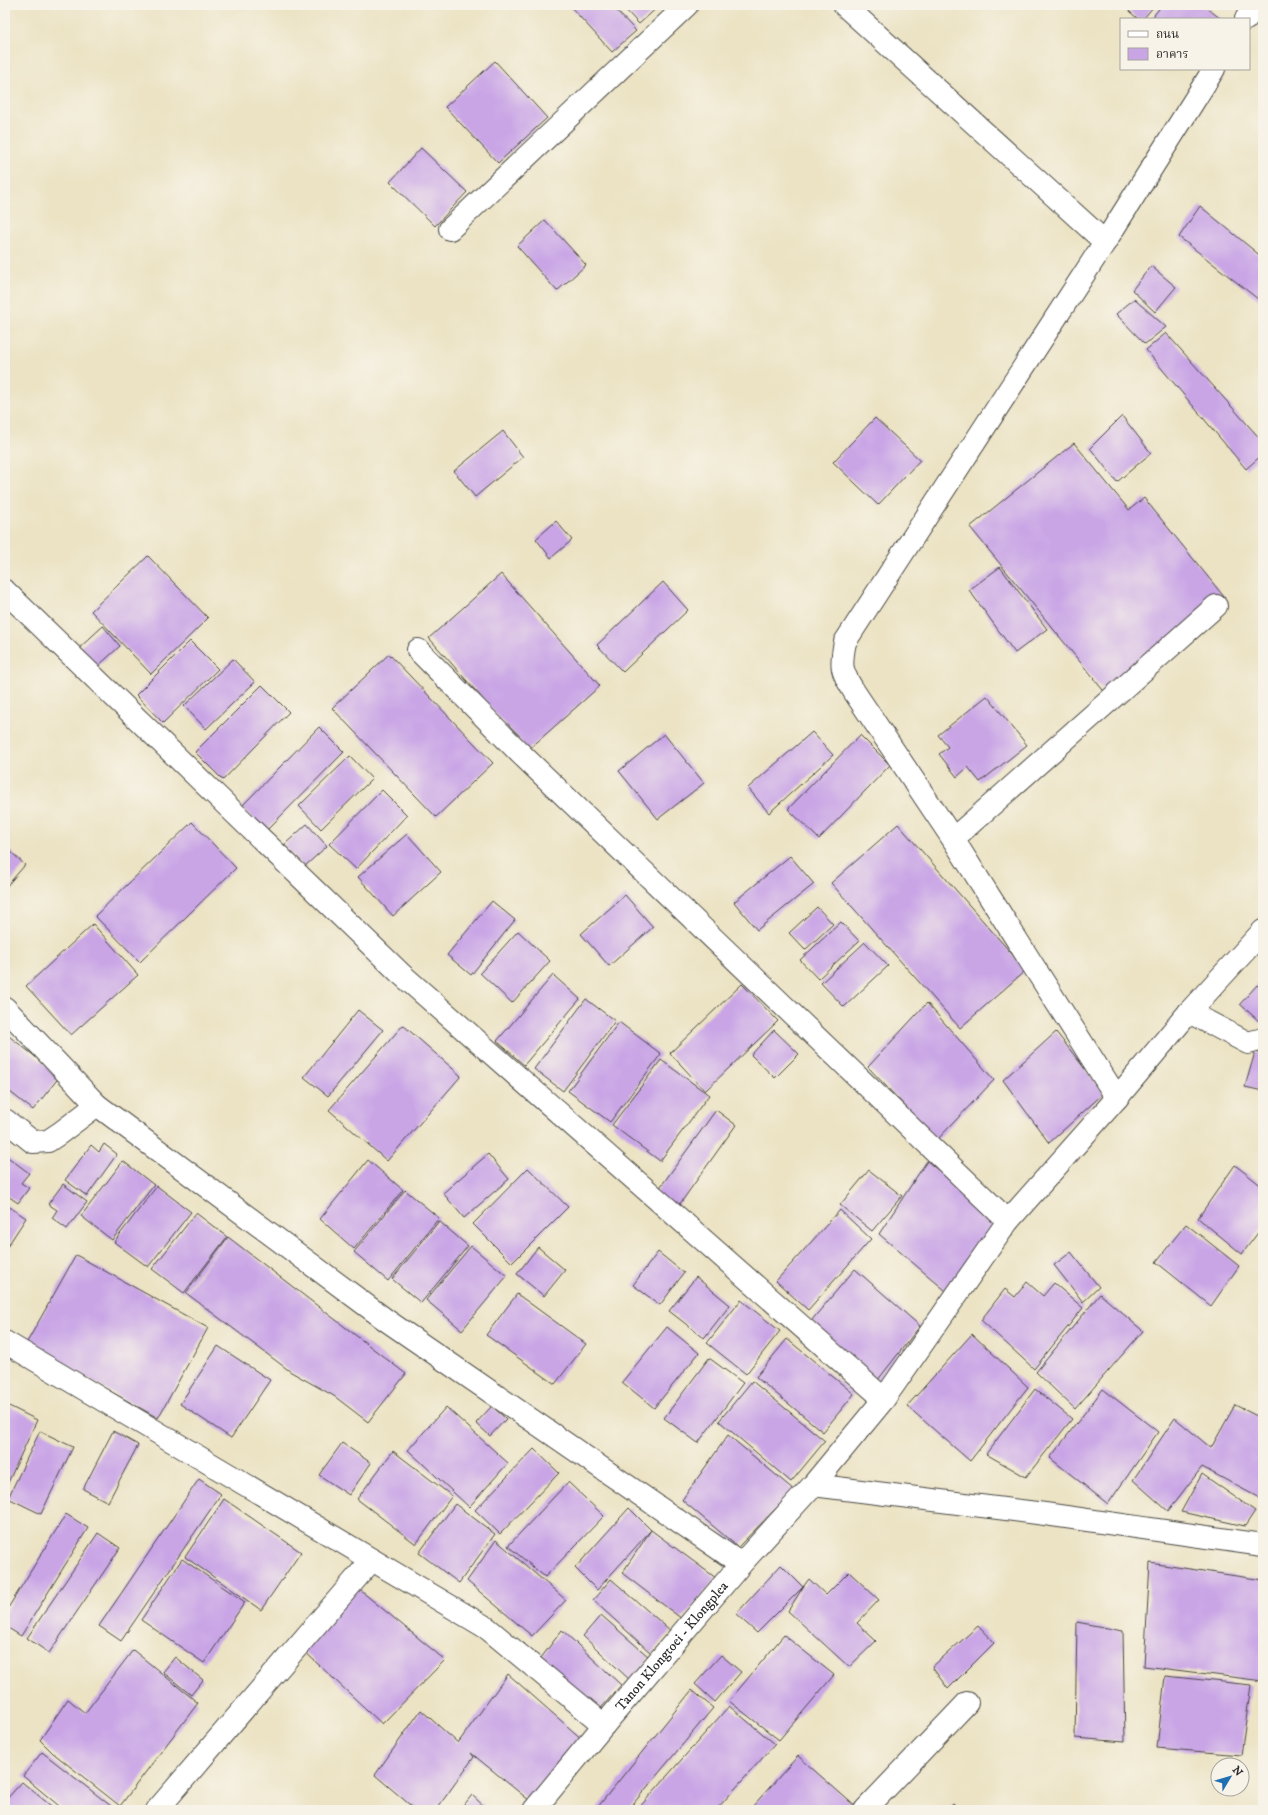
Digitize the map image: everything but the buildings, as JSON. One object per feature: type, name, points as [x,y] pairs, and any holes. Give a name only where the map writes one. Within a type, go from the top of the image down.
[{"type":"street","points":[[450,229],[687,5]]},
{"type":"street","points":[[844,5],[1105,242]]},
{"type":"street","points":[[1247,18],[1255,5]]},
{"type":"street","points":[[1117,1098],[952,840],[845,677],[841,661],[845,642],[1105,242],[1213,70]]},
{"type":"street","points":[[5,591],[400,973],[884,1399]]},
{"type":"street","points":[[952,840],[1216,606]]},
{"type":"street","points":[[418,650],[520,753],[1008,1221]]},
{"type":"street","name":"Tanon Klongtoei - Klongplea","points":[[544,1807],[604,1725],[741,1564],[813,1485],[884,1399],[1008,1221],[1117,1098],[1189,1012],[1263,931]]},
{"type":"street","points":[[5,1008],[97,1105],[386,1320],[741,1564]]},
{"type":"street","points":[[1189,1012],[1248,1043],[1263,1039]]},
{"type":"street","points":[[5,1120],[33,1142],[48,1140],[60,1134],[97,1105]]},
{"type":"street","points":[[5,1342],[371,1561],[487,1628],[604,1725]]},
{"type":"street","points":[[813,1485],[1045,1514],[1263,1545]]},
{"type":"street","points":[[157,1810],[371,1561]]},
{"type":"street","points":[[865,1810],[967,1703]]}]
